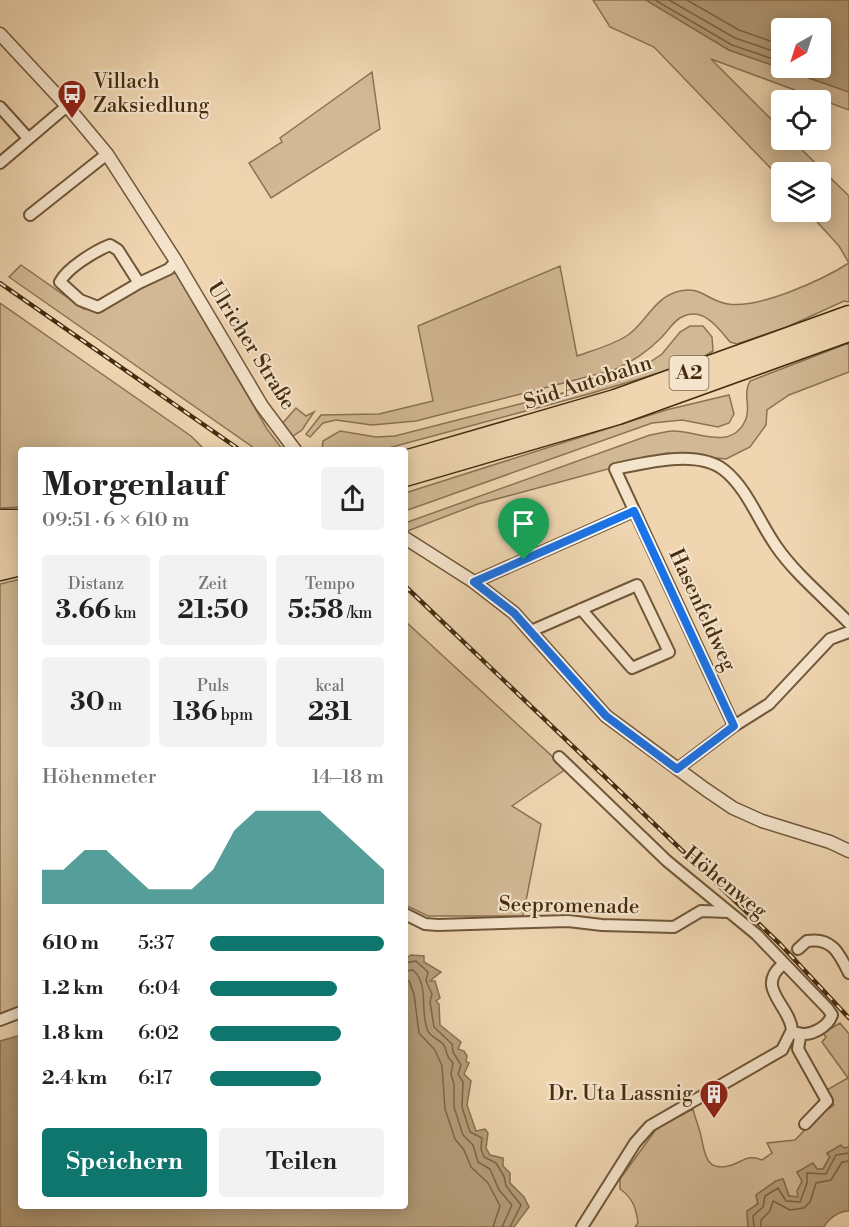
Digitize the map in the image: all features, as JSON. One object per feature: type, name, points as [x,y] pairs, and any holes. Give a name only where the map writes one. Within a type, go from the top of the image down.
[{"type":"highway","name":"Süd Autobahn","points":[[408,459],[615,399],[849,315]]},
{"type":"highway","name":"Süd Autobahn","points":[[408,476],[618,415],[849,332]]},
{"type":"highway","points":[[0,519],[18,519]]},
{"type":"highway","points":[[0,537],[18,535]]},
{"type":"highway","points":[[0,554],[18,551]]},
{"type":"highway","points":[[0,571],[18,567]]},
{"type":"street","name":"Ulricher Straße","points":[[0,34],[67,106],[107,154],[177,261],[257,398],[293,447]]},
{"type":"street","points":[[0,163],[67,106]]},
{"type":"street","points":[[0,107],[28,138]]},
{"type":"street","points":[[30,215],[107,154]]},
{"type":"street","points":[[139,283],[118,250],[110,245],[63,276],[60,282],[98,308],[139,283],[169,269],[177,261]]},
{"type":"street","name":"Hasenfeldweg","points":[[734,726],[615,469],[652,461],[690,459],[723,469],[748,500],[777,548],[849,623]]},
{"type":"street","points":[[474,582],[634,511]]},
{"type":"street","points":[[408,540],[474,582],[514,613],[606,716],[677,769],[733,808],[783,829],[830,842],[849,851]]},
{"type":"street","points":[[531,631],[581,609],[637,585],[669,652],[632,668],[581,609]]},
{"type":"street","points":[[677,769],[734,726],[769,704],[784,692],[832,638],[849,632]]},
{"type":"street","name":"Höhenweg","points":[[559,757],[667,861],[756,934],[832,1015],[826,1024],[810,1033],[795,1032]]},
{"type":"street","name":"Seepromenade","points":[[408,916],[425,924],[438,925],[567,921],[602,926],[667,927],[680,925],[701,911],[729,912]]},
{"type":"street","points":[[798,949],[807,940],[827,941],[835,947],[849,973]]},
{"type":"street","points":[[781,966],[775,971],[771,984],[775,997],[800,1037],[798,1049],[827,1101],[805,1124]]},
{"type":"street","points":[[0,1020],[18,1013]]},
{"type":"street","points":[[582,1227],[635,1143],[650,1126],[776,1054],[782,1050],[795,1032]]},
{"type":"shaded area","points":[[593,0],[646,0],[729,50],[771,65],[771,78],[809,78],[849,92],[849,110],[831,103],[831,90],[795,90],[711,59],[771,119],[771,150],[802,150],[814,162],[771,162],[771,169],[654,47],[610,27]]},
{"type":"shaded area","points":[[372,72],[380,129],[271,198],[249,163],[282,142],[280,138]]},
{"type":"shaded area","points":[[831,178],[849,196],[849,263],[839,246],[817,222],[831,222]]},
{"type":"shaded area","points":[[849,263],[849,302],[844,301],[787,327],[737,344],[730,342],[709,320],[695,314],[688,315],[677,320],[645,352],[614,370],[416,421],[372,425],[336,420],[323,423],[310,437],[306,434],[321,415],[379,414],[433,401],[418,326],[560,266],[577,356],[622,339],[634,330],[656,305],[668,295],[676,292],[697,291],[728,304],[756,302],[807,285]]},
{"type":"shaded area","points":[[21,265],[84,309],[134,282],[142,288],[175,272],[267,429],[281,447],[253,447],[9,277]]},
{"type":"shaded area","points":[[0,303],[191,436],[202,447],[18,447],[18,507],[0,508]]},
{"type":"shaded area","points":[[690,326],[703,326],[712,337],[713,351],[695,362],[589,394],[392,447],[322,447],[323,441],[340,431],[376,437],[395,436],[629,376],[662,354],[680,332]]},
{"type":"shaded area","points":[[849,343],[849,372],[789,395],[767,410],[766,425],[750,447],[726,459],[667,453],[478,504],[408,531],[408,522],[650,435],[673,431],[713,437],[731,435],[739,430],[747,416],[747,391],[750,381]]},
{"type":"shaded area","points":[[729,395],[734,414],[729,423],[718,427],[682,420],[652,423],[408,510],[408,492],[666,410]]},
{"type":"shaded area","points":[[296,408],[306,416],[314,412],[302,430],[293,436],[281,425]]},
{"type":"shaded area","points":[[18,580],[18,1016],[0,1021],[0,584]]},
{"type":"shaded area","points":[[408,624],[566,769],[512,806],[541,824],[523,916],[428,916],[408,906]]},
{"type":"shaded area","points":[[840,1023],[849,1034],[849,1147],[827,1154],[830,1156],[823,1169],[817,1169],[813,1164],[797,1172],[802,1181],[798,1197],[789,1196],[783,1179],[776,1181],[756,1195],[758,1203],[747,1212],[748,1227],[635,1227],[638,1223],[635,1208],[628,1196],[620,1189],[620,1179],[657,1128],[693,1109],[706,1156],[712,1164],[723,1167],[750,1158],[762,1160],[772,1153],[767,1143],[795,1140],[826,1108],[827,1110],[834,1105],[825,1091],[848,1078],[822,1042],[826,1037],[823,1033]]},
{"type":"water","points":[[646,0],[849,0],[849,92],[809,78],[831,78],[831,18],[771,18],[771,65],[729,50]]},
{"type":"water","points":[[411,955],[424,956],[424,962],[441,972],[430,981],[435,981],[440,998],[436,1001],[439,1004],[440,1025],[461,1042],[458,1049],[464,1051],[467,1056],[466,1061],[469,1063],[464,1074],[471,1081],[467,1105],[476,1131],[485,1129],[488,1133],[486,1148],[490,1155],[503,1158],[503,1166],[510,1173],[510,1183],[524,1197],[529,1207],[514,1227],[0,1227],[0,1041],[18,1036],[18,1209],[408,1209],[408,957]]},
{"type":"water","points":[[841,1145],[844,1148],[849,1147],[849,1211],[835,1216],[824,1227],[748,1227],[747,1211],[758,1204],[756,1195],[776,1181],[783,1179],[789,1196],[798,1197],[797,1191],[802,1181],[797,1172],[813,1163],[817,1169],[823,1169],[830,1157],[827,1153]]},
{"type":"tunnel","points":[[781,966],[798,949]]},
{"type":"railway","points":[[0,283],[236,447]]},
{"type":"railway","points":[[408,589],[780,944],[849,1018]]},
{"type":"place","name":"Villach Zaksiedlung","points":[[72,120]]},
{"type":"place","name":"Dr. Uta Lassnig","points":[[714,1120]]},
{"type":"route","points":[[634,511],[734,726],[677,769],[636,740],[606,716],[514,613],[474,582],[524,560],[634,511]]}]
